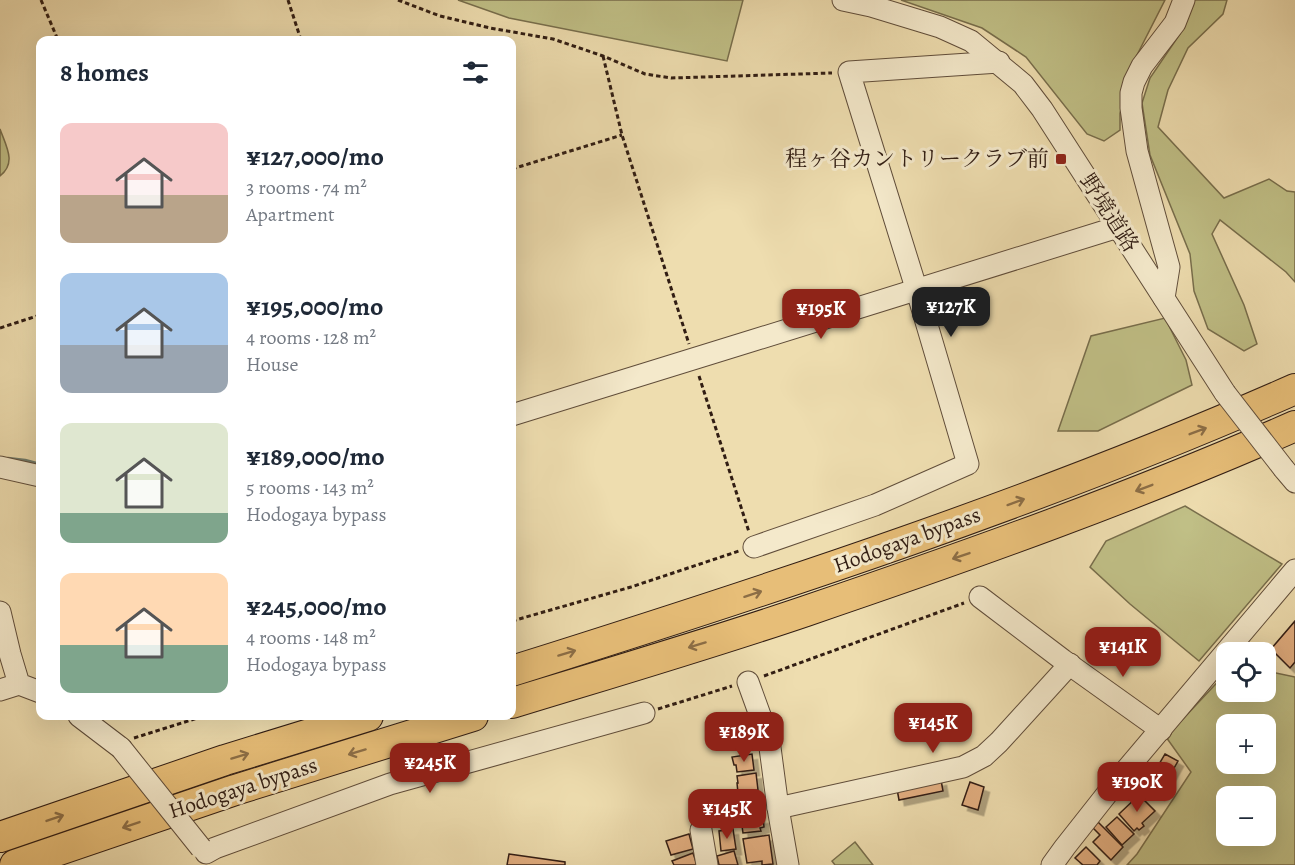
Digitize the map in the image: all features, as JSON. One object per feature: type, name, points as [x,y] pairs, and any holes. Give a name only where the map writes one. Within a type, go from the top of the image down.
[{"type":"highway","name":"Hodogaya bypass","points":[[516,670],[799,579],[1028,498],[1209,427],[1295,389]]},
{"type":"highway","name":"Hodogaya bypass","points":[[516,702],[805,611],[992,546],[1235,452],[1295,426]]},
{"type":"highway","name":"Hodogaya bypass","points":[[0,837],[214,764],[355,720]]},
{"type":"highway","name":"Hodogaya bypass","points":[[15,865],[235,790],[460,720]]},
{"type":"street","name":"野境道路","points":[[843,0],[940,27],[971,41],[1023,84],[1042,109],[1225,393],[1290,476]]},
{"type":"street","points":[[1164,298],[1169,267],[1137,151],[1131,93],[1142,66],[1175,23],[1184,0]]},
{"type":"street","points":[[754,547],[874,505],[968,464],[849,72],[999,62]]},
{"type":"street","points":[[516,414],[1118,227]]},
{"type":"street","points":[[0,467],[36,475]]},
{"type":"street","points":[[1052,865],[1295,570]]},
{"type":"street","points":[[980,597],[1161,730]]},
{"type":"street","points":[[0,612],[10,654],[10,687],[36,691]]},
{"type":"street","points":[[778,808],[963,767],[984,756],[999,742],[1070,664]]},
{"type":"street","points":[[748,682],[769,740],[788,865]]},
{"type":"street","points":[[85,720],[118,746],[208,855],[215,848],[390,784],[644,713]]},
{"type":"street","points":[[701,830],[707,865]]},
{"type":"path","points":[[42,0],[56,36]]},
{"type":"path","points":[[288,0],[300,36]]},
{"type":"path","points":[[398,0],[440,16],[553,39],[603,56],[645,74],[671,78],[849,72]]},
{"type":"path","points":[[516,620],[631,587],[754,547],[622,135],[603,56]]},
{"type":"path","points":[[516,168],[622,135]]},
{"type":"path","points":[[0,328],[36,316]]},
{"type":"path","points":[[644,713],[748,682],[980,597]]},
{"type":"path","points":[[118,746],[193,720]]},
{"type":"shaded area","points":[[458,0],[743,0],[727,61],[509,18]]},
{"type":"shaded area","points":[[901,0],[1165,0],[1136,57],[1120,113],[1120,130],[1104,141],[1087,134],[1026,57],[982,28]]},
{"type":"shaded area","points":[[1192,0],[1227,0],[1223,14],[1188,48],[1168,90],[1158,127],[1224,198],[1269,179],[1287,191],[1295,192],[1295,282],[1286,272],[1220,220],[1212,234],[1244,305],[1257,344],[1244,351],[1208,329],[1194,291],[1190,254],[1150,155],[1142,103],[1150,78],[1180,34]]},
{"type":"shaded area","points":[[0,129],[9,160],[8,166],[0,176]]},
{"type":"shaded area","points":[[1165,318],[1186,360],[1192,385],[1098,431],[1058,431],[1091,336]]},
{"type":"shaded area","points":[[1185,506],[1282,564],[1199,661],[1130,604],[1090,567],[1106,541]]},
{"type":"shaded area","points":[[1276,673],[1295,677],[1295,865],[1127,865],[1137,854],[1191,772],[1166,737],[1216,684],[1216,702],[1276,702]]},
{"type":"shaded area","points":[[855,842],[873,865],[835,865],[832,861]]},
{"type":"building","points":[[1295,621],[1295,662],[1290,668],[1276,654],[1276,643]]},
{"type":"building","points":[[752,754],[754,770],[737,772],[732,757]]},
{"type":"building","points":[[1165,754],[1178,761],[1163,792],[1161,791],[1159,795],[1150,789],[1149,783],[1144,780],[1148,772],[1151,774],[1153,770],[1155,771]]},
{"type":"building","points":[[756,773],[758,790],[738,793],[737,776]]},
{"type":"building","points":[[941,780],[943,791],[899,800],[897,789]]},
{"type":"building","points":[[970,782],[984,787],[978,810],[962,805]]},
{"type":"building","points":[[727,792],[729,815],[714,816],[712,794]]},
{"type":"building","points":[[757,794],[759,810],[742,812],[740,796]]},
{"type":"building","points":[[1139,795],[1155,811],[1142,823],[1144,826],[1134,831],[1119,814]]},
{"type":"building","points":[[759,815],[759,819],[763,818],[764,827],[760,828],[761,831],[743,833],[738,817]]},
{"type":"building","points":[[1117,817],[1134,834],[1122,845],[1106,827]]},
{"type":"building","points":[[1098,822],[1123,847],[1111,860],[1093,842],[1100,835],[1093,828]]},
{"type":"building","points":[[733,829],[736,849],[721,851],[719,831]]},
{"type":"building","points":[[689,834],[693,849],[671,855],[666,841]]},
{"type":"building","points":[[769,835],[773,864],[762,865],[762,861],[747,863],[743,839]]},
{"type":"building","points":[[1086,847],[1100,861],[1097,865],[1083,865],[1075,858]]},
{"type":"building","points":[[734,851],[738,865],[719,865],[717,856]]},
{"type":"building","points":[[693,853],[697,865],[674,865],[672,861]]},
{"type":"building","points":[[509,854],[565,862],[565,865],[507,865]]},
{"type":"waterway","points":[[8,459],[36,464]]},
{"type":"place","name":"程ヶ谷カントリークラブ前","points":[[1061,159]]}]
